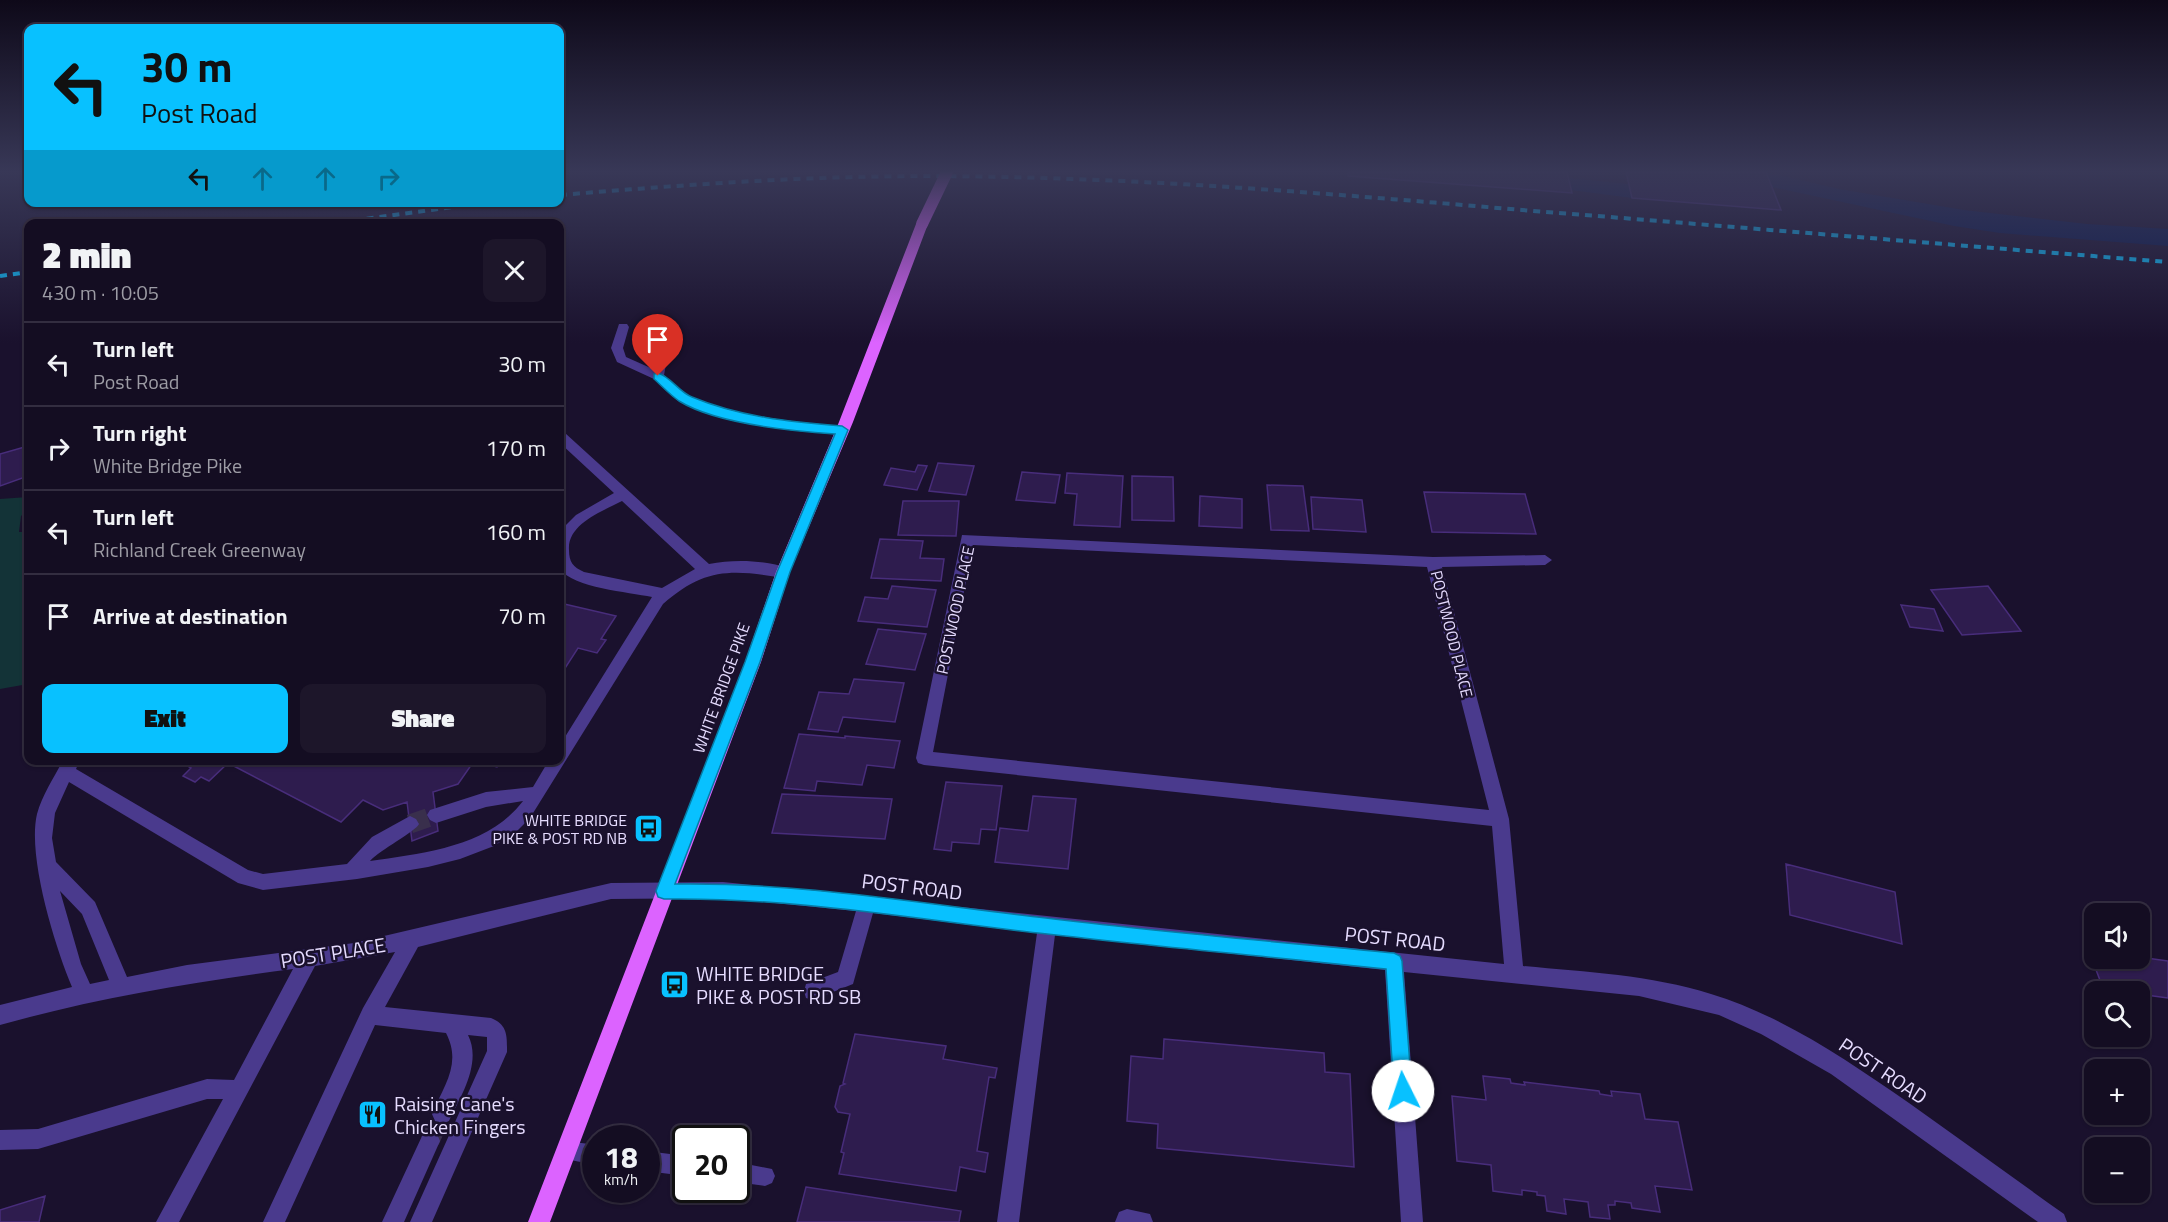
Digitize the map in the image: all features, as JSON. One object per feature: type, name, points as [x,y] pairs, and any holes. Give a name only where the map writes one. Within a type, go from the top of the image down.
[{"type":"main road","name":"WHITE BRIDGE PIKE","points":[[539,1222],[753,662],[783,572],[842,430],[920,229]]},
{"type":"street","points":[[658,376],[661,359],[673,325]]},
{"type":"street","points":[[623,327],[617,348],[621,359],[658,376],[683,398],[716,412],[790,426],[842,430]]},
{"type":"street","points":[[564,440],[706,570]]},
{"type":"street","points":[[564,534],[569,527],[623,494]]},
{"type":"street","name":"POSTWOOD PLACE","points":[[1500,819],[924,758],[967,539],[1433,562],[1500,819],[1514,974]]},
{"type":"street","points":[[1433,562],[1545,560]]},
{"type":"street","points":[[564,565],[570,572],[581,577],[664,594]]},
{"type":"street","points":[[564,752],[664,594],[706,570],[720,567],[751,567],[783,572]]},
{"type":"street","points":[[85,994],[72,965],[53,901],[43,838],[43,827],[54,794],[69,766],[249,880],[263,882],[436,857],[479,845],[509,828],[521,817],[556,765]]},
{"type":"street","points":[[436,815],[497,796],[513,793],[537,794]]},
{"type":"street","points":[[353,870],[374,844],[410,825]]},
{"type":"street","points":[[49,867],[89,908],[121,986]]},
{"type":"street","name":"POST ROAD","points":[[664,891],[723,890],[867,903],[1047,926],[1639,987],[1718,1006],[1749,1018],[1804,1046],[1855,1077],[2056,1222]]},
{"type":"street","name":"POST PLACE","points":[[0,1015],[121,986],[412,940],[611,891],[664,891]]},
{"type":"street","points":[[813,991],[846,978],[867,903]]},
{"type":"street","points":[[1008,1222],[1047,926]]},
{"type":"street","points":[[274,1222],[370,1015],[412,940]]},
{"type":"street","points":[[167,1222],[309,958]]},
{"type":"street","points":[[1394,961],[1412,1222]]},
{"type":"street","points":[[370,1015],[491,1028],[497,1033],[497,1052],[422,1222]]},
{"type":"street","points":[[442,1114],[461,1073],[463,1045],[452,1024]]},
{"type":"street","points":[[0,1140],[38,1139],[207,1089],[239,1090]]},
{"type":"street","points":[[393,1222],[430,1141]]},
{"type":"street","points":[[567,1151],[582,1153]]},
{"type":"street","points":[[750,1174],[765,1176]]},
{"type":"street","points":[[1126,1222],[1126,1220],[1142,1222]]},
{"type":"green space","points":[[24,497],[24,513],[21,516],[19,532],[24,532],[24,685],[0,689],[0,499]]},
{"type":"shaded area","points":[[1974,229],[2168,229],[2168,246]]},
{"type":"building","points":[[24,447],[24,477],[0,486],[0,454]]},
{"type":"building","points":[[938,463],[974,466],[966,495],[929,491]]},
{"type":"building","points":[[918,465],[927,466],[917,490],[884,485],[891,468],[915,472]]},
{"type":"building","points":[[1022,472],[1060,475],[1055,503],[1016,500]]},
{"type":"building","points":[[1067,473],[1123,476],[1120,527],[1074,525],[1077,494],[1065,493]]},
{"type":"building","points":[[1132,476],[1173,477],[1174,521],[1132,520]]},
{"type":"building","points":[[1267,485],[1303,486],[1309,531],[1271,530]]},
{"type":"building","points":[[1424,492],[1525,494],[1536,534],[1432,532]]},
{"type":"building","points":[[1200,496],[1242,499],[1242,528],[1199,526]]},
{"type":"building","points":[[1311,497],[1362,500],[1366,532],[1313,529]]},
{"type":"building","points":[[903,501],[959,501],[956,536],[898,535]]},
{"type":"building","points":[[880,539],[923,541],[920,558],[944,559],[941,581],[871,578]]},
{"type":"building","points":[[892,586],[936,590],[927,627],[858,621],[865,597],[888,599]]},
{"type":"building","points":[[1988,586],[2021,631],[1962,635],[1931,590]]},
{"type":"building","points":[[564,604],[616,616],[601,639],[606,640],[597,653],[578,648],[564,670]]},
{"type":"building","points":[[1901,605],[1934,609],[1943,631],[1910,627]]},
{"type":"building","points":[[878,629],[926,634],[915,670],[866,664]]},
{"type":"building","points":[[854,679],[904,683],[895,722],[843,717],[838,732],[808,729],[819,692],[849,694]]},
{"type":"building","points":[[799,734],[900,741],[894,768],[867,765],[862,785],[817,781],[815,791],[784,788]]},
{"type":"building","points":[[186,765],[226,765],[209,781],[201,777],[195,782],[183,776],[191,768]]},
{"type":"building","points":[[232,765],[471,765],[458,784],[433,792],[438,831],[412,841],[407,802],[383,810],[363,800],[341,822]]},
{"type":"building","points":[[946,782],[1002,786],[996,830],[981,829],[979,844],[952,842],[951,851],[934,849]]},
{"type":"building","points":[[782,794],[892,799],[885,839],[772,833]]},
{"type":"building","points":[[1033,796],[1076,799],[1068,869],[995,862],[1000,828],[1028,831]]},
{"type":"building","points":[[1786,864],[1895,892],[1902,944],[1790,915]]},
{"type":"building","points":[[2150,959],[2168,961],[2168,998],[2150,996],[2150,981],[2100,981],[2096,969],[2150,969]]},
{"type":"building","points":[[855,1034],[946,1046],[943,1059],[997,1068],[995,1078],[989,1077],[977,1151],[988,1153],[985,1172],[960,1167],[956,1191],[839,1174],[844,1153],[841,1152],[850,1114],[838,1112],[835,1107],[840,1086],[845,1084],[843,1083]]},
{"type":"building","points":[[1164,1039],[1324,1053],[1325,1072],[1350,1074],[1354,1167],[1157,1148],[1158,1124],[1127,1121],[1131,1056],[1163,1059]]},
{"type":"building","points":[[1483,1076],[1510,1079],[1511,1083],[1525,1085],[1524,1082],[1599,1091],[1600,1094],[1612,1096],[1611,1091],[1640,1094],[1645,1119],[1678,1122],[1692,1190],[1655,1186],[1660,1212],[1632,1208],[1631,1203],[1615,1201],[1615,1205],[1608,1205],[1610,1219],[1590,1217],[1588,1202],[1564,1199],[1566,1214],[1547,1211],[1545,1196],[1537,1195],[1537,1192],[1522,1190],[1522,1195],[1493,1191],[1491,1165],[1457,1161],[1452,1096],[1486,1100]]},
{"type":"building","points":[[806,1187],[961,1211],[959,1222],[797,1222]]},
{"type":"building","points":[[45,1196],[39,1222],[0,1222],[0,1210]]},
{"type":"tunnel","points":[[410,824],[436,815]]},
{"type":"tunnel","points":[[430,1141],[442,1114]]},
{"type":"railway","points":[[1758,229],[2168,262]]},
{"type":"railway","points":[[0,276],[24,273]]},
{"type":"place","name":"WHITE BRIDGE PIKE & POST RD NB","points":[[648,829]]},
{"type":"place","name":"WHITE BRIDGE PIKE & POST RD SB","points":[[675,985]]},
{"type":"place","name":"Raising Cane's Chicken Fingers","points":[[373,1115]]},
{"type":"route","points":[[658,376],[683,398],[716,412],[790,426],[842,430],[783,572],[753,662],[664,891],[723,890],[867,903],[1047,926],[1394,961],[1403,1091]]}]
